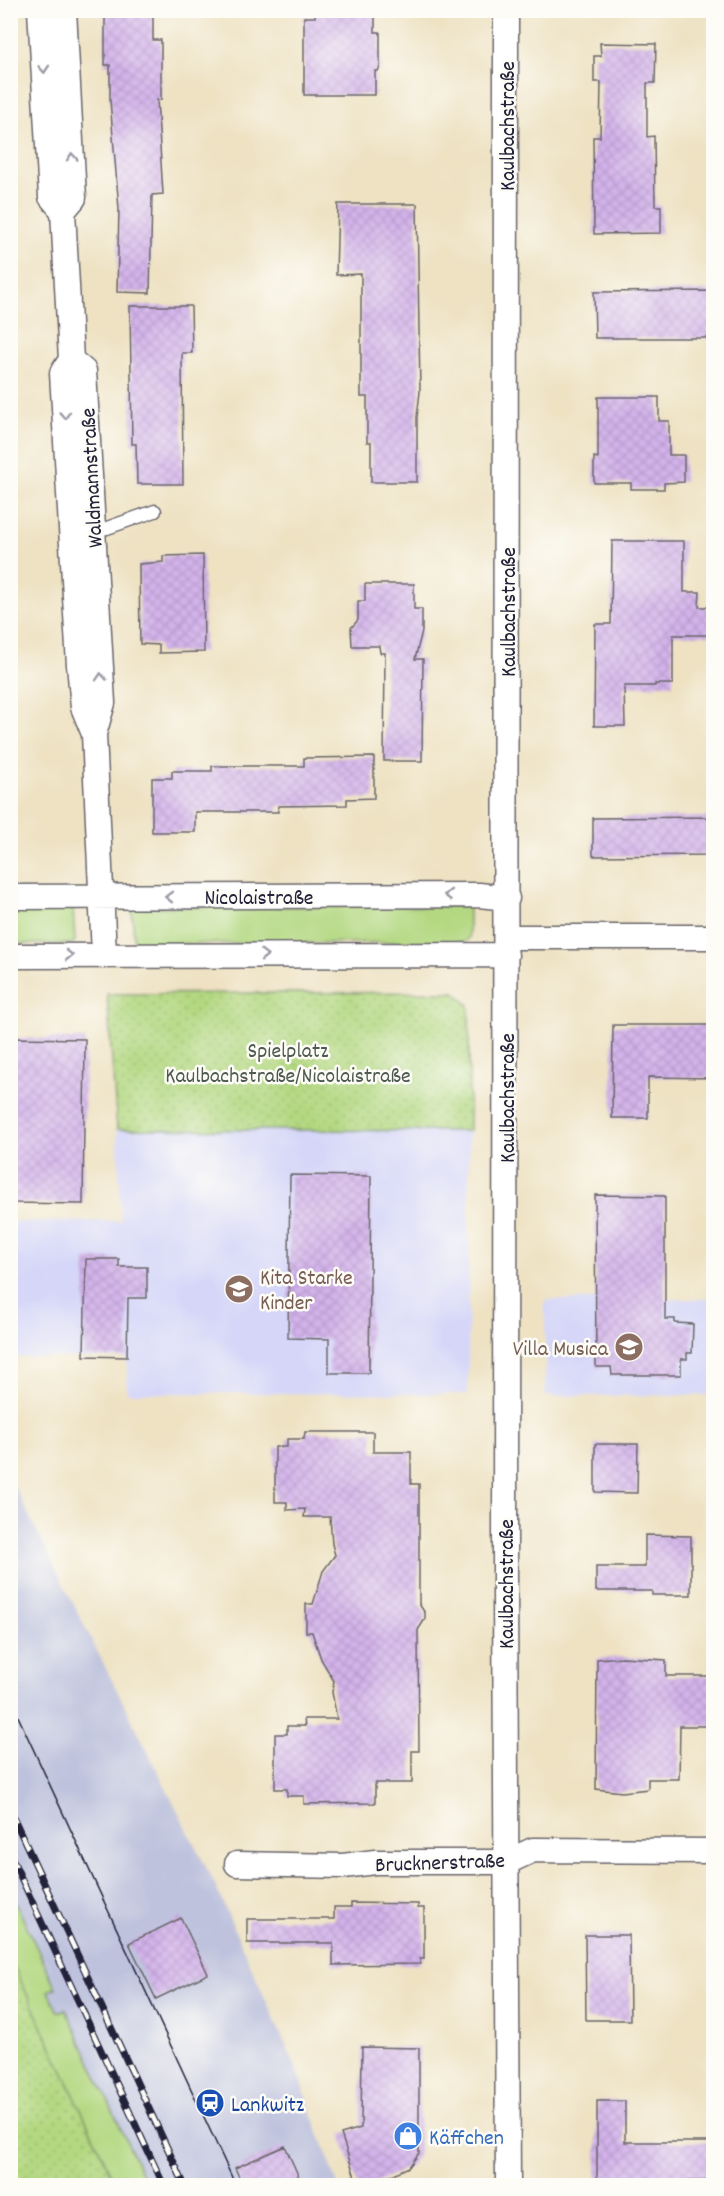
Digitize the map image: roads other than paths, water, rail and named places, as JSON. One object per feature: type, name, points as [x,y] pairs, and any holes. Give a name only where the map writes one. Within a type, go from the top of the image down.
[{"type":"street","name":"Waldmannstraße","points":[[40,10],[51,197],[63,211],[71,360],[84,371],[82,532],[87,604],[103,703],[94,734],[104,955]]},
{"type":"street","name":"Waldmannstraße","points":[[63,211],[74,198],[64,10]]},
{"type":"street","name":"Kaulbachstraße","points":[[506,10],[508,2186]]},
{"type":"street","name":"Nicolaistraße","points":[[10,897],[479,895],[507,898]]},
{"type":"street","points":[[10,956],[506,946],[714,937]]},
{"type":"street","name":"Brucknerstraße","points":[[237,1864],[343,1866],[375,1862],[507,1862],[533,1850],[714,1851]]},
{"type":"lane","points":[[82,532],[107,528],[155,511]]},
{"type":"tram line","points":[[10,1699],[236,2186]]},
{"type":"railway","points":[[10,1810],[185,2186]]},
{"type":"railway","points":[[10,1854],[164,2186]]},
{"type":"place","name":"Kita Starke Kinder","points":[[239,1289]]},
{"type":"place","name":"Villa Musica","points":[[629,1347]]},
{"type":"place","name":"Lankwitz","points":[[210,2103]]},
{"type":"place","name":"Käffchen","points":[[408,2136]]},
{"type":"park label","name":"Spielplatz Kaulbachstraße/Nicolaistraße","points":[[288,1062]]}]
